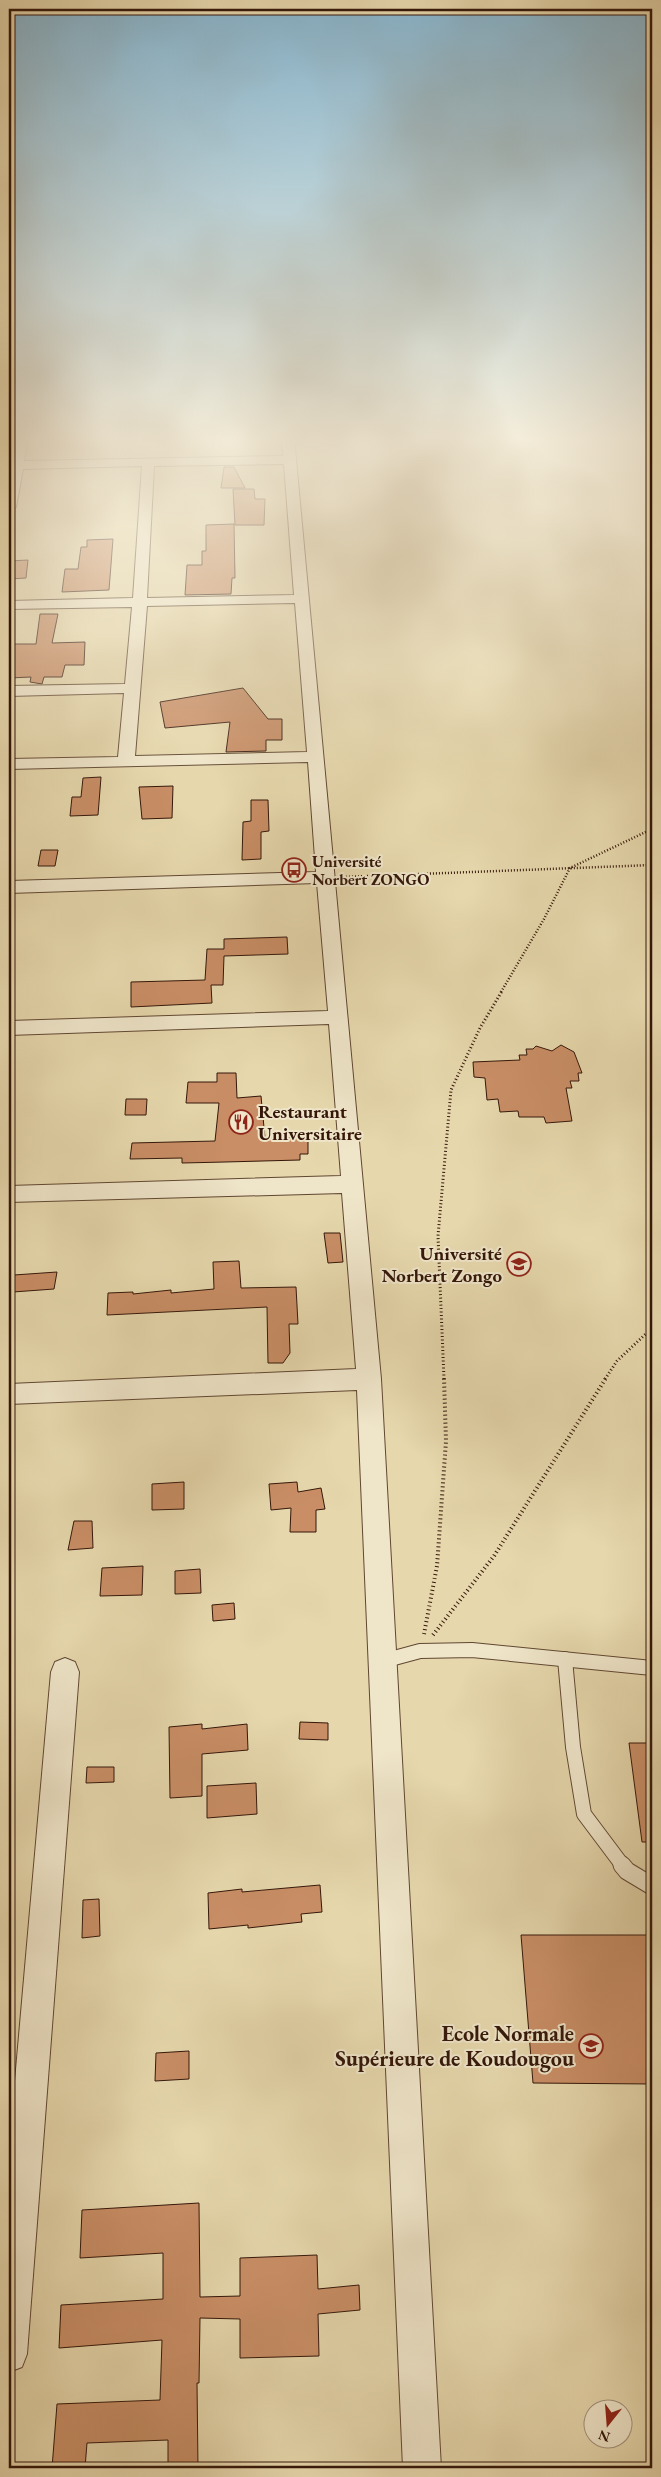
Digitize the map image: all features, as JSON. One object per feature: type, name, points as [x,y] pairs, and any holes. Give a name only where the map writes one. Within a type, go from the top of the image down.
[{"type":"street","points":[[126,761],[143,554]]},
{"type":"street","points":[[297,554],[368,1379],[422,2468]]},
{"type":"street","points":[[9,605],[301,599]]},
{"type":"street","points":[[9,691],[132,688]]},
{"type":"street","points":[[9,764],[316,757]]},
{"type":"street","points":[[9,887],[325,877]]},
{"type":"street","points":[[9,1028],[338,1017]]},
{"type":"street","points":[[9,1194],[352,1184]]},
{"type":"street","points":[[9,1394],[368,1379]]},
{"type":"street","points":[[9,2354],[14,2225],[65,1672]]},
{"type":"lane","points":[[383,1660],[420,1651],[472,1650],[652,1668]]},
{"type":"lane","points":[[565,1659],[573,1747],[584,1814],[627,1872],[652,1886]]},
{"type":"path","points":[[420,1651],[437,1566],[446,1441],[438,1236],[451,1090],[480,1028],[544,919],[570,868],[652,828]]},
{"type":"path","points":[[325,877],[652,865]]},
{"type":"path","points":[[420,1651],[494,1556],[617,1361],[652,1328]]},
{"type":"building","points":[[80,554],[112,554],[109,590],[62,592],[65,569],[78,569]]},
{"type":"building","points":[[202,554],[235,554],[235,578],[232,578],[231,594],[185,595],[187,565],[202,565]]},
{"type":"building","points":[[28,560],[26,578],[9,579],[9,561]]},
{"type":"building","points":[[40,614],[58,614],[52,643],[85,642],[84,665],[65,665],[62,677],[44,677],[42,684],[30,682],[31,677],[9,678],[10,644],[36,644]]},
{"type":"building","points":[[243,688],[268,719],[282,719],[282,740],[266,740],[266,751],[226,752],[230,722],[165,728],[160,702]]},
{"type":"building","points":[[101,777],[98,815],[70,816],[72,797],[81,797],[83,778]]},
{"type":"building","points":[[173,786],[172,818],[142,819],[139,787]]},
{"type":"building","points":[[251,800],[268,800],[269,831],[261,832],[261,859],[242,860],[243,822],[251,821]]},
{"type":"building","points":[[41,850],[58,850],[55,866],[38,866]]},
{"type":"building","points":[[287,937],[288,954],[224,956],[223,985],[211,985],[212,1003],[131,1007],[131,982],[205,980],[207,949],[224,949],[224,939]]},
{"type":"building","points":[[561,1045],[574,1052],[582,1073],[578,1073],[579,1081],[570,1081],[572,1088],[566,1088],[572,1121],[546,1123],[544,1117],[519,1117],[518,1111],[500,1112],[498,1099],[487,1100],[485,1078],[474,1077],[473,1062],[520,1060],[519,1055],[527,1055],[526,1049],[533,1049],[536,1046],[552,1051]]},
{"type":"building","points":[[217,1073],[236,1073],[237,1098],[261,1096],[265,1138],[308,1137],[308,1154],[300,1154],[300,1160],[182,1163],[182,1158],[130,1159],[132,1143],[215,1141],[219,1103],[186,1103],[188,1082],[217,1082]]},
{"type":"building","points":[[126,1099],[147,1099],[146,1115],[125,1115]]},
{"type":"building","points":[[324,1233],[340,1233],[343,1262],[328,1263]]},
{"type":"building","points":[[239,1261],[241,1288],[296,1287],[298,1324],[289,1324],[290,1353],[283,1363],[268,1363],[267,1307],[107,1315],[108,1293],[133,1292],[133,1294],[171,1290],[171,1293],[214,1289],[213,1262]]},
{"type":"building","points":[[57,1272],[54,1289],[13,1292],[14,1275]]},
{"type":"building","points":[[184,1482],[184,1509],[152,1510],[152,1484]]},
{"type":"building","points":[[297,1482],[298,1492],[321,1488],[325,1509],[316,1510],[316,1532],[290,1532],[291,1508],[271,1510],[269,1484]]},
{"type":"building","points":[[74,1521],[92,1521],[93,1548],[68,1550]]},
{"type":"building","points":[[143,1566],[142,1595],[100,1596],[102,1568]]},
{"type":"building","points":[[200,1569],[201,1593],[175,1594],[175,1571]]},
{"type":"building","points":[[234,1603],[235,1619],[213,1621],[212,1605]]},
{"type":"building","points":[[300,1722],[328,1723],[328,1740],[299,1739]]},
{"type":"building","points":[[202,1724],[202,1729],[247,1724],[248,1750],[202,1754],[202,1796],[170,1798],[169,1727]]},
{"type":"building","points":[[629,1743],[652,1743],[652,1842],[642,1842]]},
{"type":"building","points":[[87,1767],[114,1767],[114,1782],[86,1783]]},
{"type":"building","points":[[256,1783],[257,1814],[207,1818],[207,1786]]},
{"type":"building","points":[[320,1885],[322,1912],[301,1914],[302,1922],[248,1928],[248,1925],[209,1929],[208,1893],[242,1889],[242,1892]]},
{"type":"building","points":[[99,1899],[100,1936],[82,1938],[83,1900]]},
{"type":"building","name":"Ecole Normale Supérieure de Koudougou","points":[[521,1935],[652,1935],[652,2084],[533,2083]]},
{"type":"building","points":[[189,2051],[189,2079],[155,2081],[156,2053]]},
{"type":"building","points":[[199,2203],[200,2297],[240,2296],[240,2258],[317,2255],[318,2289],[359,2285],[360,2310],[318,2314],[319,2356],[240,2358],[240,2319],[200,2318],[199,2383],[197,2383],[198,2468],[168,2468],[168,2440],[87,2443],[85,2468],[52,2468],[57,2404],[160,2400],[162,2340],[59,2348],[61,2305],[163,2299],[163,2253],[80,2258],[82,2210]]},
{"type":"place","name":"Université Norbert ZONGO","points":[[294,870]]},
{"type":"place","name":"Restaurant Universitaire","points":[[241,1122]]},
{"type":"place","name":"Université Norbert Zongo","points":[[519,1264]]},
{"type":"place","name":"Ecole Normale Supérieure de Koudougou","points":[[591,2046]]}]
